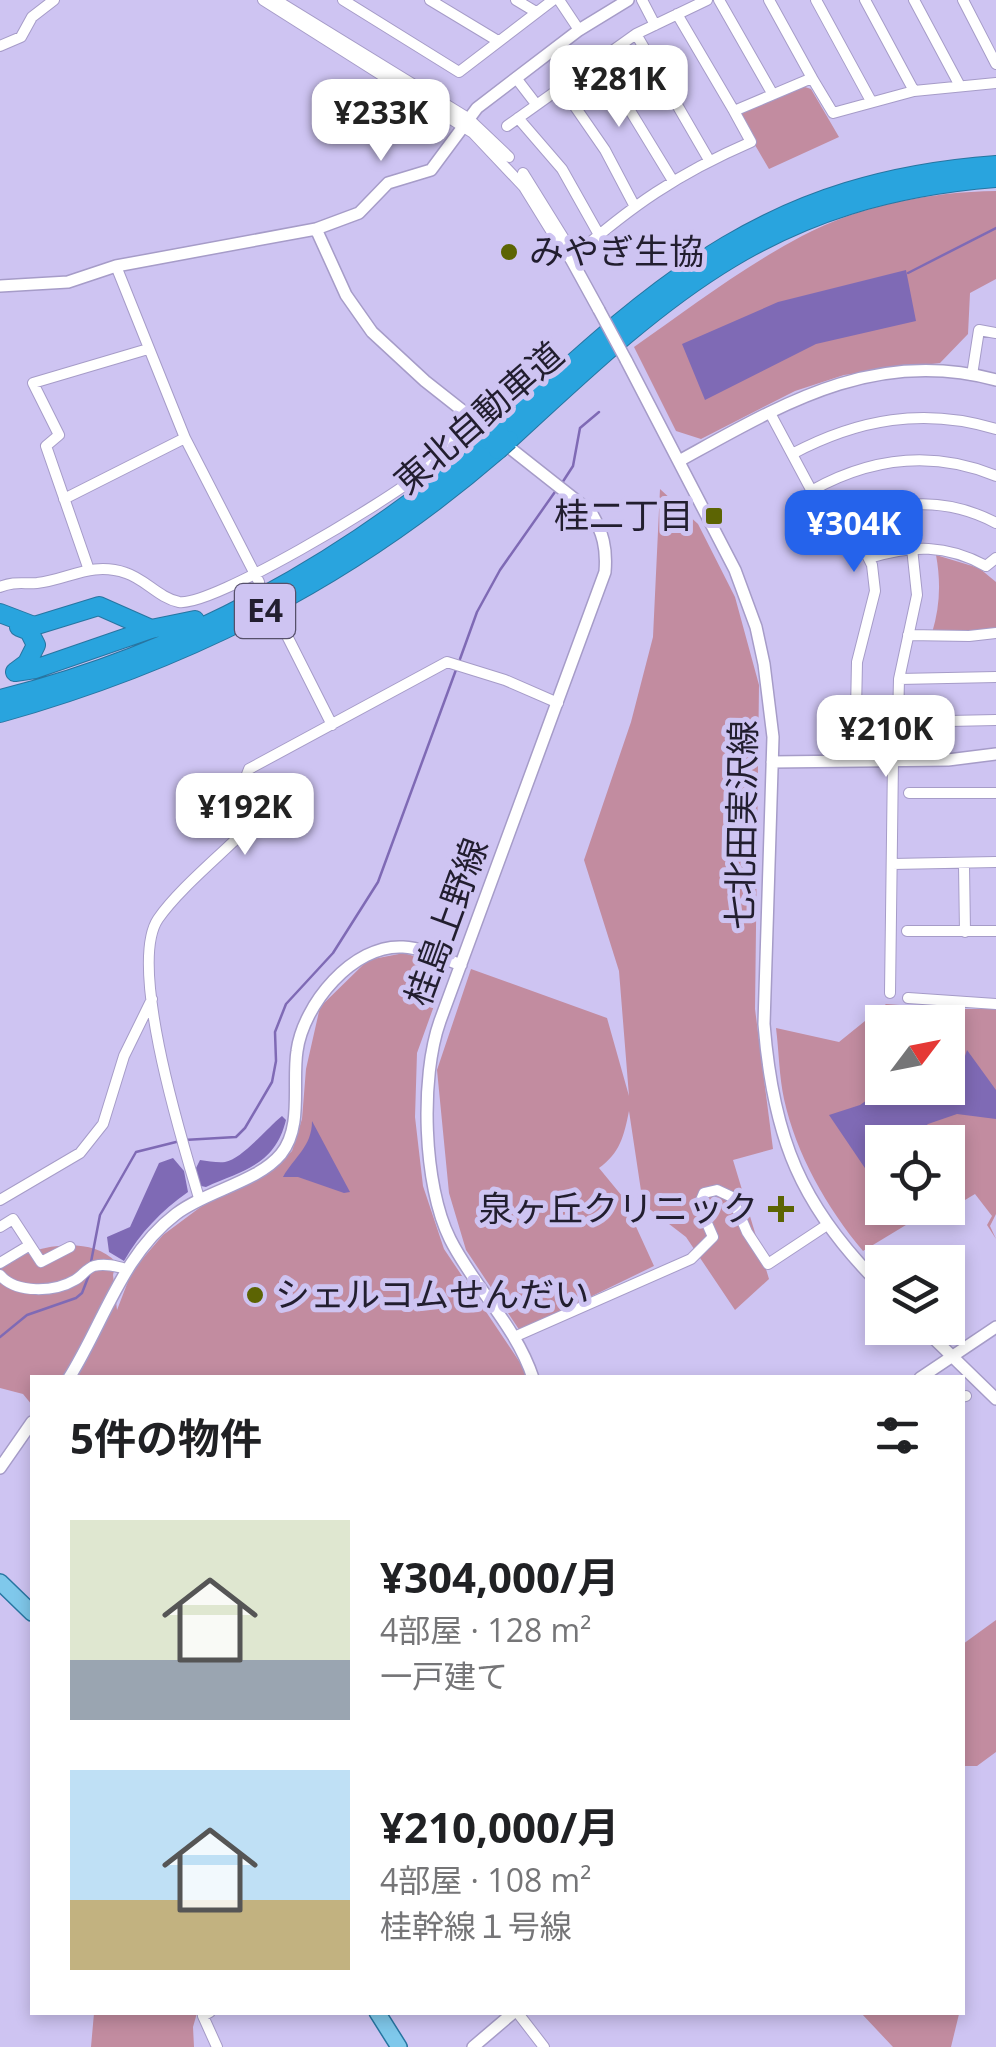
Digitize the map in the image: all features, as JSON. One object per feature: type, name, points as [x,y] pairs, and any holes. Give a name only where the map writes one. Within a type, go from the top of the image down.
[{"type":"highway","name":"東北自動車道","points":[[0,713],[161,659],[276,605],[344,566],[413,520],[657,290],[753,229],[860,186],[996,165]]},
{"type":"highway","name":"東北自動車道","points":[[0,699],[78,676],[166,642],[297,578],[406,509],[499,440],[634,326],[706,271],[740,251],[809,218],[861,200],[929,185],[996,178]]},
{"type":"highway","points":[[0,616],[29,631],[35,641],[32,657],[15,672],[35,669],[152,629],[190,622],[297,578]]},
{"type":"highway","points":[[0,616],[34,626],[98,606],[152,629]]},
{"type":"main road","points":[[0,1582],[30,1610]]},
{"type":"main road","points":[[379,2015],[399,2047]]},
{"type":"street","points":[[0,46],[10,45],[21,37],[32,17],[54,0]]},
{"type":"street","points":[[263,0],[466,122]]},
{"type":"street","points":[[276,0],[466,122],[506,153],[551,214],[571,259],[634,205],[710,160],[751,142],[677,14]]},
{"type":"street","points":[[343,0],[459,72],[556,0],[579,30]]},
{"type":"street","points":[[430,0],[498,41]]},
{"type":"street","points":[[516,0],[536,12]]},
{"type":"street","points":[[0,286],[68,282],[116,266],[316,229],[358,213],[388,183],[431,170],[476,108],[579,30],[628,0]]},
{"type":"street","points":[[642,0],[656,25]]},
{"type":"street","points":[[507,126],[636,34],[708,0]]},
{"type":"street","points":[[719,0],[772,94]]},
{"type":"street","points":[[769,0],[833,113],[914,91],[996,83]]},
{"type":"street","points":[[816,0],[870,101]]},
{"type":"street","points":[[865,0],[914,91]]},
{"type":"street","points":[[914,0],[960,86]]},
{"type":"street","points":[[963,0],[996,64]]},
{"type":"street","points":[[636,34],[710,160]]},
{"type":"street","points":[[598,58],[673,181]]},
{"type":"street","points":[[516,78],[536,104]]},
{"type":"street","points":[[734,111],[812,78]]},
{"type":"street","points":[[560,86],[605,150],[634,205]]},
{"type":"street","points":[[518,118],[562,170],[598,233]]},
{"type":"street","points":[[0,587],[16,581],[38,583],[89,570],[130,574],[183,602],[198,599],[256,577],[393,495],[423,472],[472,419],[424,380],[356,314],[316,229]]},
{"type":"street","name":"七北田実沢線","points":[[571,259],[734,570],[756,626],[772,716],[764,1024],[767,1060],[782,1138],[810,1202],[865,1270]]},
{"type":"street","points":[[116,266],[185,438],[256,577]]},
{"type":"street","points":[[972,375],[979,330],[996,332]]},
{"type":"street","points":[[89,570],[46,446],[58,435],[33,383],[148,349]]},
{"type":"street","points":[[678,461],[811,392],[872,375],[924,371],[996,380]]},
{"type":"street","points":[[770,413],[811,491],[862,544],[869,558],[875,591],[857,662],[856,758]]},
{"type":"street","points":[[792,454],[840,431],[895,418],[954,418],[996,429]]},
{"type":"street","name":"桂島上野線","points":[[472,419],[591,512],[607,548],[605,572],[432,1043],[428,1064],[437,1203],[450,1240],[514,1337],[533,1375]]},
{"type":"street","points":[[64,498],[185,438]]},
{"type":"street","points":[[811,491],[870,466],[906,460],[941,461],[996,476]]},
{"type":"street","points":[[842,524],[872,511],[913,503],[966,510],[996,523]]},
{"type":"street","points":[[869,558],[912,548],[956,552],[986,566],[996,558]]},
{"type":"street","points":[[898,722],[898,679],[917,595],[912,548]]},
{"type":"street","points":[[275,612],[332,725]]},
{"type":"street","points":[[908,635],[996,633]]},
{"type":"street","points":[[199,1198],[166,1082],[148,954],[157,920],[263,817],[246,776],[249,770],[447,662],[558,703]]},
{"type":"street","points":[[898,679],[996,677]]},
{"type":"street","points":[[855,723],[996,720]]},
{"type":"street","points":[[772,762],[856,758],[948,760],[996,754]]},
{"type":"street","points":[[890,993],[893,760]]},
{"type":"street","points":[[909,793],[996,793]]},
{"type":"street","points":[[892,864],[996,862]]},
{"type":"street","points":[[964,865],[965,932]]},
{"type":"street","points":[[907,931],[996,931]]},
{"type":"street","points":[[72,1375],[126,1269],[160,1227],[199,1198],[264,1168],[286,1147],[292,1129],[295,1066],[302,1030],[317,1002],[354,965],[375,952],[404,947],[461,965]]},
{"type":"street","points":[[0,1200],[80,1153],[91,1140],[107,1116],[124,1056],[153,998]]},
{"type":"street","points":[[908,998],[996,1004]]},
{"type":"street","points":[[514,1337],[691,1259],[713,1238],[699,1204],[710,1191],[722,1191],[732,1198],[747,1232],[768,1264],[827,1226]]},
{"type":"street","points":[[0,1228],[13,1219],[41,1262],[70,1247]]},
{"type":"street","points":[[0,1263],[30,1244]]},
{"type":"street","points":[[0,1274],[15,1285],[39,1289],[70,1283],[92,1267],[126,1269]]},
{"type":"street","points":[[924,1375],[996,1327]]},
{"type":"street","points":[[941,1345],[996,1399]]},
{"type":"street","points":[[0,1468],[30,1425]]},
{"type":"street","points":[[205,2015],[218,2047]]},
{"type":"street","points":[[473,2047],[511,2015]]},
{"type":"street","points":[[515,2015],[544,2047]]},
{"type":"shaded area","points":[[802,86],[811,89],[839,137],[769,169],[737,114]]},
{"type":"shaded area","points":[[996,191],[996,279],[970,293],[968,334],[940,363],[844,375],[795,391],[701,439],[676,431],[634,347],[758,261],[825,225],[896,202]]},
{"type":"shaded area","points":[[906,270],[916,321],[816,344],[705,400],[682,344],[778,302]]},
{"type":"shaded area","points":[[660,489],[698,524],[735,597],[759,685],[755,1009],[773,1149],[733,1160],[769,1279],[735,1310],[686,1237],[643,1204],[629,1111],[620,1143],[599,1168],[622,1196],[654,1266],[520,1331],[466,1250],[449,1193],[437,1070],[471,969],[607,1018],[629,1096],[619,971],[584,860],[631,722],[653,637]]},
{"type":"shaded area","points":[[936,555],[979,568],[996,582],[996,630],[932,633],[939,594]]},
{"type":"shaded area","points":[[404,953],[448,967],[417,1053],[415,1117],[423,1186],[444,1249],[526,1375],[30,1375],[30,1403],[23,1394],[0,1388],[0,1265],[43,1248],[59,1246],[75,1245],[104,1253],[116,1262],[113,1275],[117,1310],[132,1271],[163,1235],[210,1200],[275,1168],[292,1151],[302,1119],[306,1069],[320,1007],[368,960]]},
{"type":"shaded area","points":[[965,1009],[996,1009],[996,1214],[990,1226],[996,1239],[987,1225],[992,1216],[975,1194],[965,1200],[965,1125],[865,1125],[865,1225],[906,1225],[873,1245],[865,1245],[863,1251],[825,1199],[796,1140],[782,1090],[776,1028],[839,1042],[865,1021],[865,1105],[965,1105]]},
{"type":"shaded area","points":[[967,1050],[996,1090],[996,1119],[957,1114],[927,1125],[865,1125],[865,1168],[829,1115],[865,1101],[865,1105],[965,1105]]},
{"type":"shaded area","points":[[282,1116],[286,1120],[281,1135],[266,1156],[245,1170],[201,1186],[195,1170],[200,1160],[232,1160]]},
{"type":"shaded area","points":[[312,1121],[350,1192],[298,1177],[283,1177],[306,1145]]},
{"type":"shaded area","points":[[173,1158],[184,1171],[188,1192],[152,1223],[124,1261],[109,1252],[107,1237],[130,1227],[159,1163]]},
{"type":"shaded area","points":[[996,1620],[996,1752],[977,1766],[965,1766],[965,1643]]},
{"type":"shaded area","points":[[94,2015],[196,2015],[194,2047],[91,2047]]},
{"type":"shaded area","points":[[863,2015],[959,2015],[951,2047],[893,2047]]},
{"type":"waterway","points":[[908,273],[996,228]]},
{"type":"waterway","points":[[562,483],[573,466],[580,428],[599,412]]},
{"type":"waterway","points":[[460,659],[477,612],[500,570],[557,489]]},
{"type":"waterway","points":[[184,1140],[236,1137],[272,1082],[275,1032],[286,1004],[333,953],[378,882],[457,667]]},
{"type":"waterway","points":[[91,1262],[100,1215],[136,1152],[176,1142]]},
{"type":"waterway","points":[[0,1337],[27,1315],[76,1298],[89,1275]]},
{"type":"place","name":"みやぎ生協","points":[[509,252]]},
{"type":"place","name":"桂二丁目","points":[[714,516]]},
{"type":"place","name":"泉ヶ丘クリニック","points":[[781,1209]]},
{"type":"place","name":"シェルコムせんだい","points":[[255,1295]]}]
